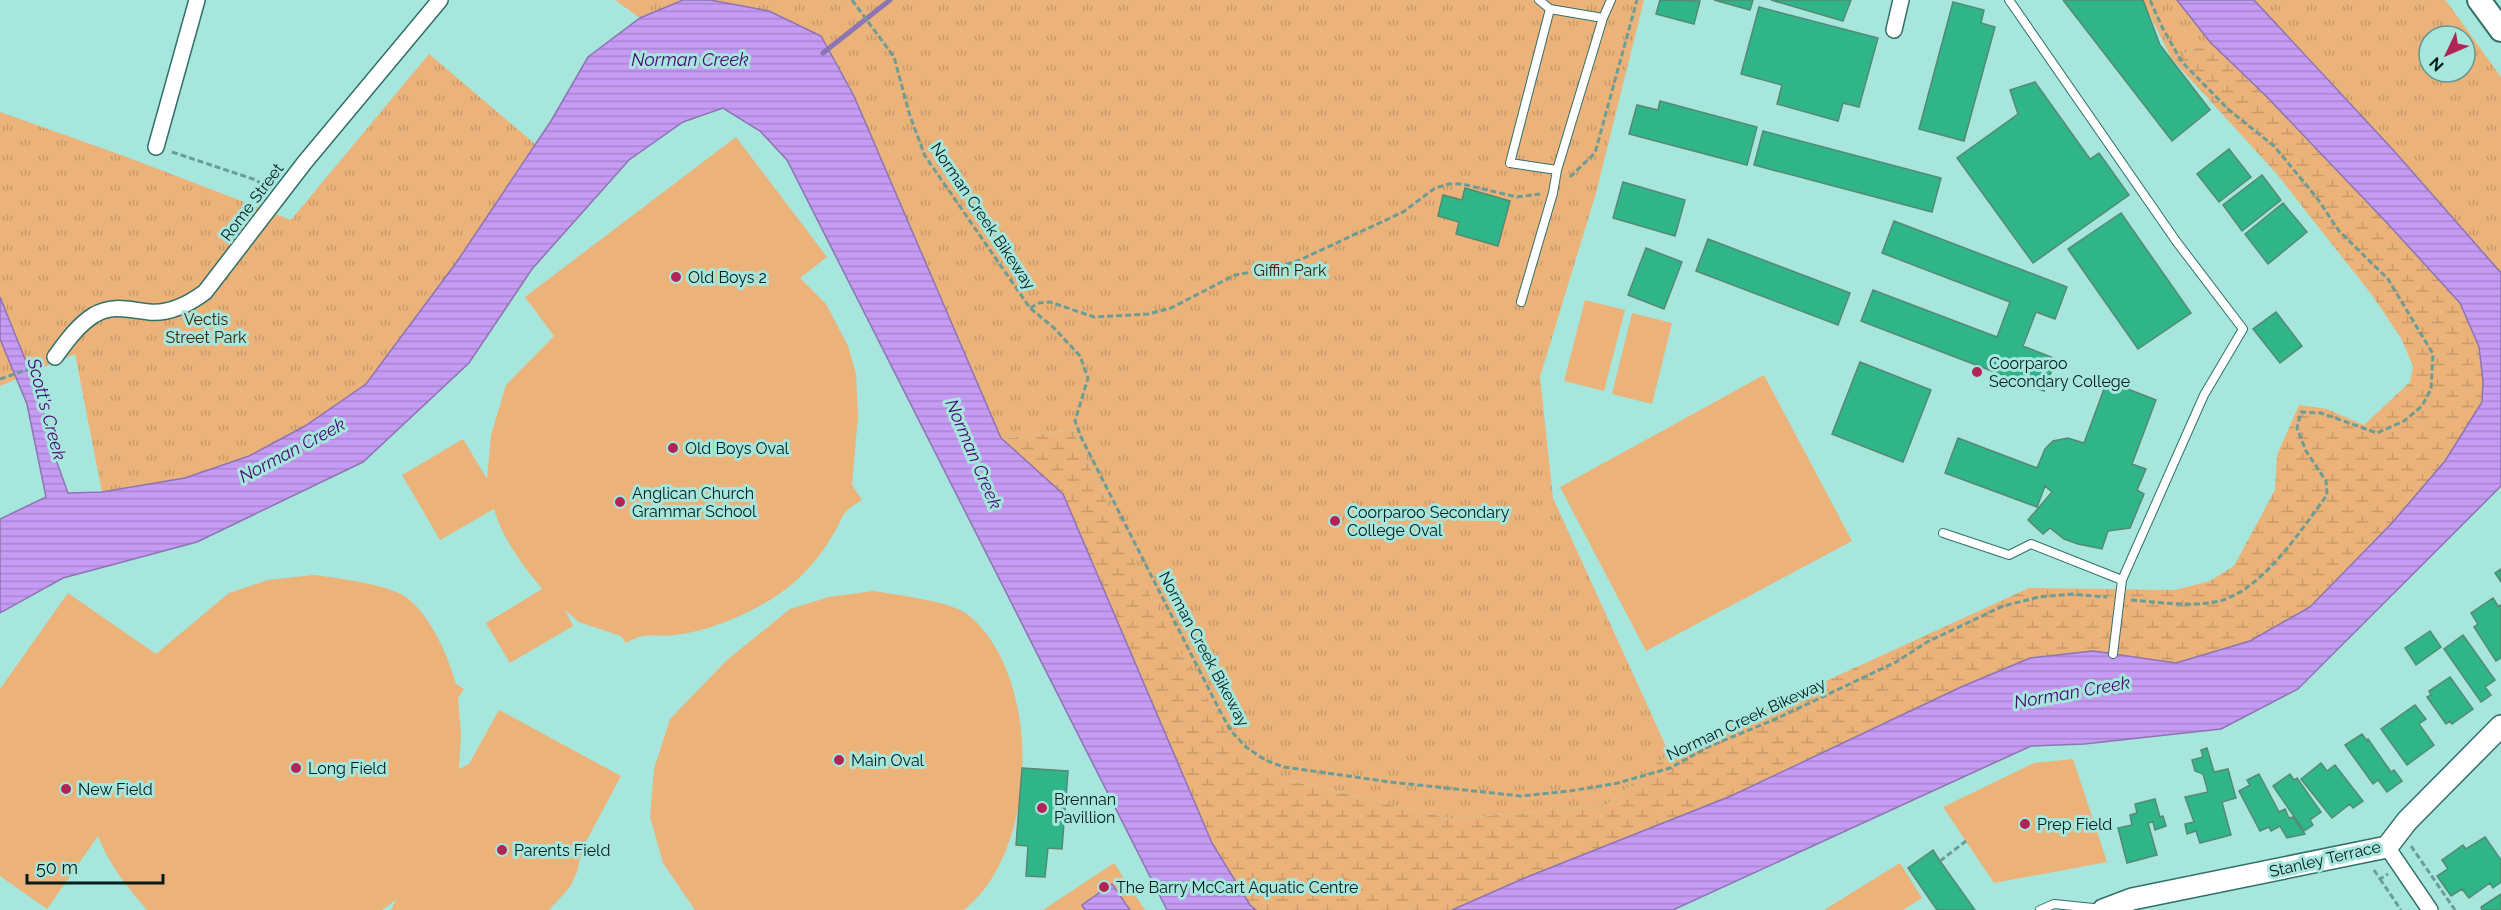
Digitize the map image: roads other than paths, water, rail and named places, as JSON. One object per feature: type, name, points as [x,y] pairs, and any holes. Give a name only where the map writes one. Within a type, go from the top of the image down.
[{"type":"main road","points":[[2479,0],[2501,30]]},
{"type":"street","points":[[156,147],[197,0]]},
{"type":"street","name":"Rome Street","points":[[52,360],[81,325],[96,314],[123,307],[150,312],[176,309],[196,299],[212,285],[281,193],[440,0]]},
{"type":"street","points":[[1894,30],[1901,0]]},
{"type":"street","name":"Stanley Terrace","points":[[2104,909],[2132,899],[2387,847],[2407,821],[2501,726]]},
{"type":"street","points":[[2387,847],[2430,910]]},
{"type":"lane","points":[[1539,0],[1550,9],[1603,18]]},
{"type":"lane","points":[[1521,302],[1553,193],[1557,170],[1603,18],[1611,0]]},
{"type":"lane","points":[[2009,0],[2176,241],[2243,329],[2204,395],[2122,580],[2113,654]]},
{"type":"lane","points":[[1550,9],[1510,163],[1557,170]]},
{"type":"lane","points":[[1943,533],[2009,555],[2031,544],[2122,580]]},
{"type":"lane","points":[[2040,910],[2054,904],[2104,909]]},
{"type":"water","name":"Norman Creek","points":[[683,0],[710,0],[769,11],[821,36],[854,96],[1001,438],[1063,494],[1212,843],[1250,905],[1256,910],[1167,910],[787,160],[760,131],[723,108],[683,122],[629,160],[532,269],[469,363],[363,462],[197,542],[63,578],[0,613],[0,519],[46,497],[27,404],[0,339],[0,297],[38,391],[56,460],[68,493],[102,492],[185,478],[249,456],[305,426],[366,384],[456,263],[551,121],[588,57],[640,18]]},
{"type":"water","name":"Norman Creek","points":[[2177,0],[2254,0],[2395,152],[2501,273],[2501,486],[2298,689],[2221,729],[2084,744],[2031,746],[1673,910],[1452,910],[1527,877],[1731,796],[1961,687],[2030,658],[2093,651],[2176,663],[2250,641],[2310,607],[2391,524],[2445,461],[2482,402],[2483,381],[2479,347],[2460,303],[2266,96],[2210,42]]},
{"type":"water","points":[[1112,884],[1130,910],[1085,910],[1082,905]]},
{"type":"waterway","points":[[823,53],[890,0]]},
{"type":"place","name":"Old Boys 2","points":[[676,277]]},
{"type":"place","name":"Coorparoo Secondary College","points":[[1977,372]]},
{"type":"place","name":"Old Boys Oval","points":[[673,448]]},
{"type":"place","name":"Anglican Church Grammar School","points":[[620,502]]},
{"type":"place","name":"Coorparoo Secondary College Oval","points":[[1335,521]]},
{"type":"place","name":"Main Oval","points":[[839,760]]},
{"type":"place","name":"Long Field","points":[[296,768]]},
{"type":"place","name":"New Field","points":[[66,789]]},
{"type":"place","name":"Brennan Pavillion","points":[[1042,808]]},
{"type":"place","name":"Prep Field","points":[[2025,824]]},
{"type":"place","name":"Parents Field","points":[[502,850]]},
{"type":"place","name":"The Barry McCart Aquatic Centre","points":[[1104,887]]},
{"type":"park label","name":"Giffin Park","points":[[1290,270]]},
{"type":"park label","name":"Vectis Street Park","points":[[206,328]]},
{"type":"water label","name":"Scott's Creek","points":[[47,409]]}]
